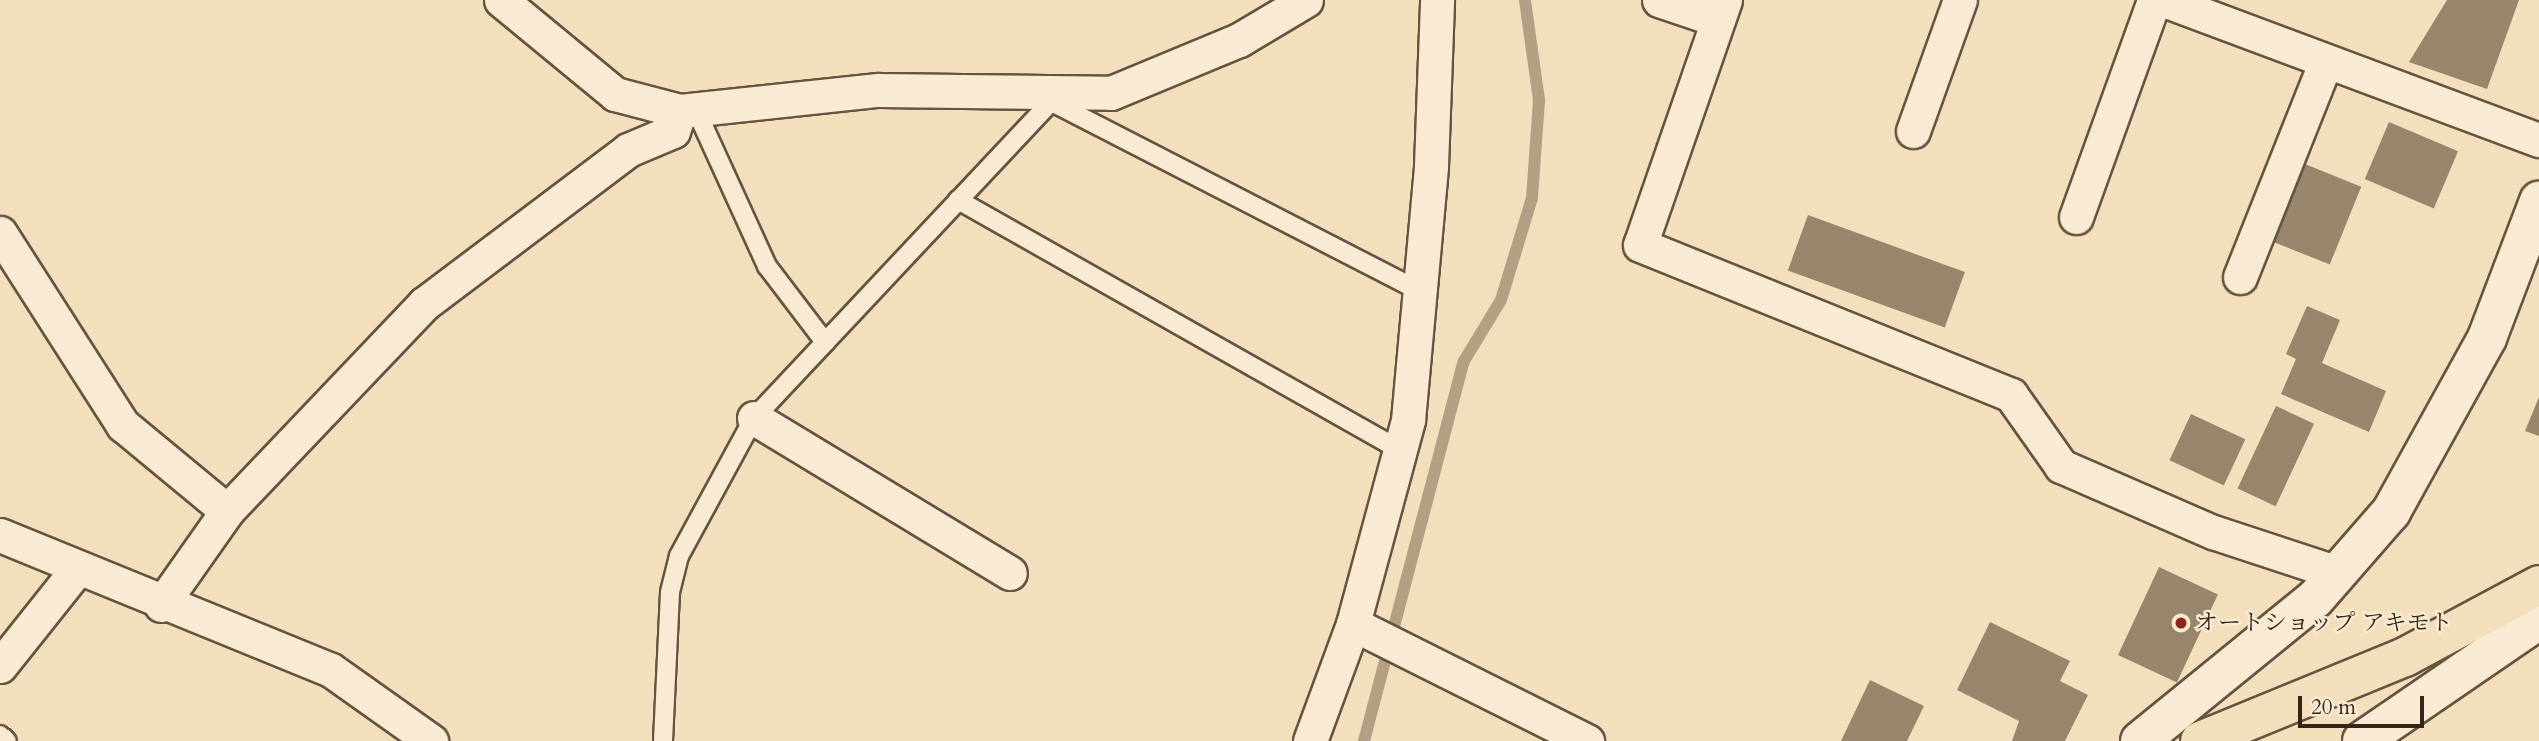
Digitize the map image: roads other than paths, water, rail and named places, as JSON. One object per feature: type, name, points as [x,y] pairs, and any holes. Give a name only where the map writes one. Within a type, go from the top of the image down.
[{"type":"highway","points":[[2200,741],[2405,657],[2539,585]]},
{"type":"street","points":[[501,0],[615,94],[688,109],[878,90],[1042,97],[1111,93],[1239,40],[1306,0]]},
{"type":"street","points":[[1310,741],[1353,624],[1400,450],[1420,291],[1437,0]]},
{"type":"street","points":[[1659,0],[1722,10],[1640,245],[2011,395],[2061,466],[2213,532],[2338,573]]},
{"type":"street","points":[[1913,131],[1960,0]]},
{"type":"street","points":[[2076,217],[2154,0]]},
{"type":"street","points":[[2164,0],[2539,140]]},
{"type":"street","points":[[2240,277],[2326,61]]},
{"type":"street","points":[[161,605],[228,511],[424,304],[628,150],[673,131],[688,109]]},
{"type":"street","points":[[2140,741],[2338,573],[2392,512],[2487,338],[2539,201]]},
{"type":"street","points":[[0,233],[123,425],[228,511]]},
{"type":"street","points":[[754,418],[1010,573]]},
{"type":"street","points":[[0,535],[161,605],[331,670],[430,741]]},
{"type":"street","points":[[0,666],[78,568]]},
{"type":"street","points":[[2362,741],[2539,620]]},
{"type":"street","points":[[1353,624],[1587,741]]},
{"type":"lane","points":[[663,741],[670,592],[679,556],[754,418],[958,200],[1042,97],[1420,291]]},
{"type":"lane","points":[[688,109],[767,266],[825,342]]},
{"type":"lane","points":[[958,200],[1400,450]]},
{"type":"lane","points":[[0,735],[7,741]]},
{"type":"waterway","points":[[1364,741],[1464,361],[1501,300],[1532,198],[1539,100],[1525,0]]},
{"type":"place","name":"オートショップ アキモト","points":[[2181,623]]}]
